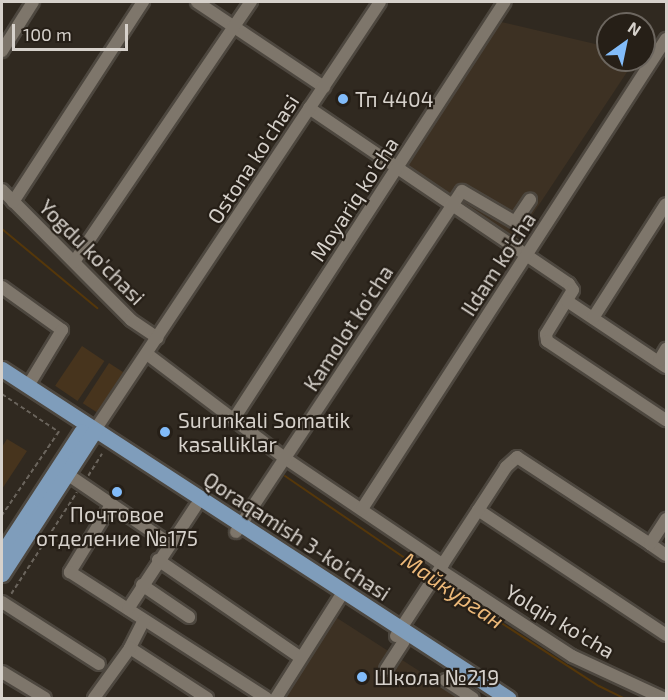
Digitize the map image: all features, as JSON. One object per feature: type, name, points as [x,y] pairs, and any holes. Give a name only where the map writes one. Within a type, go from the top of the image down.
[{"type":"main road","name":"Qoraqamish 3-ko'chasi","points":[[2,369],[89,433],[196,506],[238,528]]},
{"type":"main road","name":"Qoraqamish 3-ko'chasi","points":[[2,380],[89,433],[341,595],[492,699]]},
{"type":"main road","points":[[2,574],[67,474],[89,433]]},
{"type":"main road","points":[[4,545],[89,433]]},
{"type":"main road","name":"Qoraqamish 3-ko'chasi","points":[[400,635],[508,699]]},
{"type":"street","points":[[2,51],[33,2]]},
{"type":"street","points":[[13,202],[143,2]]},
{"type":"street","points":[[197,2],[324,87]]},
{"type":"street","points":[[74,262],[251,2]]},
{"type":"street","name":"Ostona ko'chasi","points":[[89,433],[158,338],[380,2]]},
{"type":"street","name":"Moyariq ko'cha","points":[[235,417],[398,169],[504,2]]},
{"type":"street","name":"Ildam ko'cha","points":[[362,509],[666,39]]},
{"type":"street","points":[[309,108],[572,287],[567,301],[546,334],[547,341],[666,420]]},
{"type":"street","points":[[452,206],[465,189],[515,222],[530,200]]},
{"type":"street","name":"Yogdu ko'chasi","points":[[2,190],[131,320],[158,338]]},
{"type":"street","points":[[593,318],[666,204]]},
{"type":"street","name":"Kamolot ko'cha","points":[[238,528],[452,206]]},
{"type":"street","points":[[2,287],[62,330],[28,386]]},
{"type":"street","points":[[567,301],[662,364],[666,349]]},
{"type":"street","name":"Yolqin ko'cha","points":[[147,354],[235,417],[241,427],[284,461],[362,509],[572,656],[664,697]]},
{"type":"street","points":[[386,669],[400,635],[429,587],[506,467],[517,458],[666,555]]},
{"type":"street","points":[[67,474],[170,544]]},
{"type":"street","points":[[111,505],[70,572],[266,699]]},
{"type":"street","points":[[128,609],[158,560],[196,506]]},
{"type":"street","points":[[478,510],[666,635]]},
{"type":"street","points":[[650,544],[665,524]]},
{"type":"street","points":[[158,560],[301,658]]},
{"type":"street","points":[[142,585],[189,617]]},
{"type":"street","points":[[276,699],[341,595]]},
{"type":"street","points":[[3,602],[99,664]]},
{"type":"street","points":[[94,699],[130,648],[144,620]]},
{"type":"street","points":[[130,648],[207,699]]},
{"type":"street","points":[[2,672],[45,699]]},
{"type":"street","points":[[445,680],[473,699]]},
{"type":"path","points":[[2,394],[59,432],[2,516]]},
{"type":"path","points":[[3,602],[102,454]]},
{"type":"shaded area","points":[[497,21],[596,44],[596,72],[627,72],[515,241],[401,167]]},
{"type":"shaded area","points":[[82,346],[104,361],[78,401],[55,386]]},
{"type":"shaded area","points":[[109,363],[123,372],[97,413],[83,403]]},
{"type":"shaded area","points":[[7,439],[27,451],[2,489],[2,447]]},
{"type":"shaded area","name":"Школа №219","points":[[334,616],[461,698],[283,698]]},
{"type":"waterway","name":"Майкурган","points":[[2,229],[97,308]]},
{"type":"waterway","name":"Майкурган","points":[[285,476],[431,576]]},
{"type":"waterway","name":"Майкурган","points":[[438,582],[599,686],[624,698]]},
{"type":"place","name":"Тп 4404","points":[[343,99]]},
{"type":"place","name":"Surunkali Somatik kasalliklar","points":[[165,432]]},
{"type":"place","name":"Почтовое отделение №175","points":[[117,492]]},
{"type":"place","name":"Школа №219","points":[[362,677]]}]
